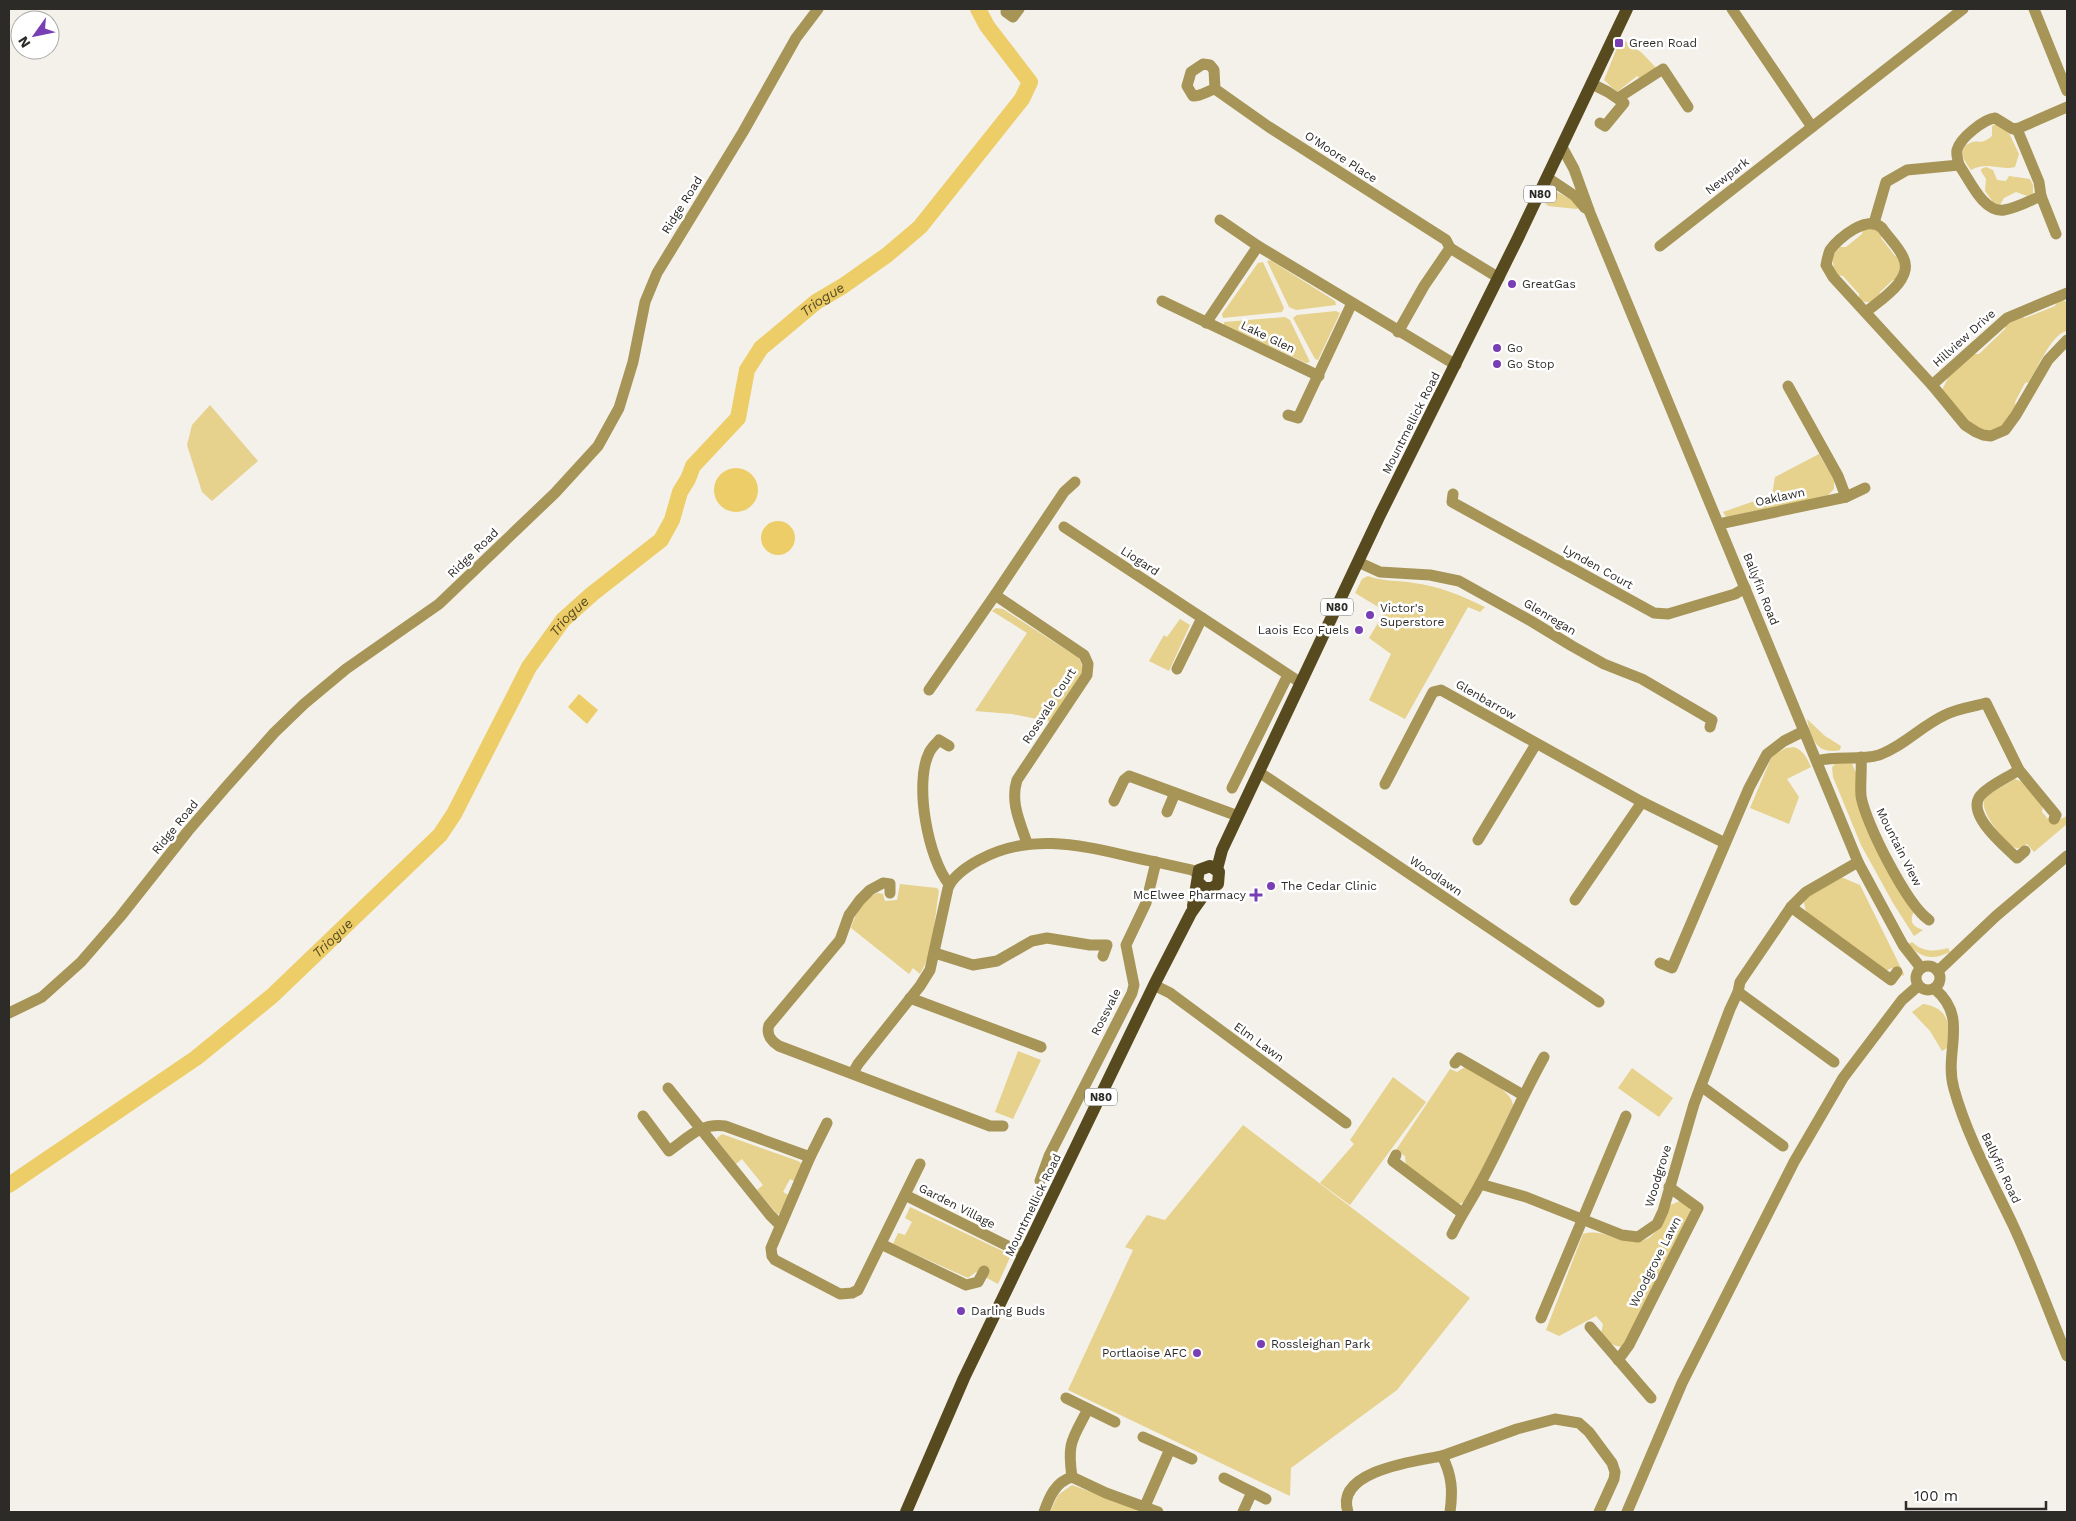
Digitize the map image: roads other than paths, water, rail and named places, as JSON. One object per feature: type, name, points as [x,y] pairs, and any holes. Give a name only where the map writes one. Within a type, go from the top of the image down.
[{"type":"main road","name":"Mountmellick Road","points":[[906,1512],[964,1378],[1191,913],[1206,876],[1222,850],[1358,562],[1548,178],[1627,9]]},
{"type":"street","name":"Ridge Road","points":[[9,1014],[42,997],[81,962],[120,917],[188,831],[274,733],[346,669],[439,604],[554,493],[598,446],[620,408],[633,362],[645,302],[658,273],[743,132],[796,38],[818,9]]},
{"type":"street","points":[[1006,12],[1013,17],[1019,9]]},
{"type":"street","points":[[1732,9],[1812,127]]},
{"type":"street","name":"Newpark","points":[[1660,246],[1963,9]]},
{"type":"street","points":[[2034,9],[2067,91]]},
{"type":"street","points":[[1618,98],[1663,69],[1688,107]]},
{"type":"street","points":[[1592,84],[1618,98],[1624,104],[1605,126],[1600,123]]},
{"type":"street","name":"O'Moore Place","points":[[1215,89],[1257,120],[1446,240],[1450,248],[1498,278]]},
{"type":"street","points":[[2041,196],[2011,208],[1997,210],[1984,202],[1959,165],[1956,153],[1957,147],[1984,121],[1996,118],[2013,129],[2017,129],[2067,108]]},
{"type":"street","points":[[2017,129],[2039,182],[2041,196],[2056,234]]},
{"type":"street","name":"Ballyfin Road","points":[[1562,147],[1574,169],[1590,213],[1858,862],[1903,945],[1921,968]]},
{"type":"street","points":[[1874,223],[1886,182],[1907,170],[1959,165]]},
{"type":"street","name":"Ballyfin Road","points":[[1548,178],[1575,196],[1590,213]]},
{"type":"street","points":[[1220,220],[1258,246],[1398,332],[1456,365]]},
{"type":"street","points":[[1866,312],[1901,281],[1905,266],[1904,258],[1899,251],[1882,228],[1874,223],[1861,224],[1834,245],[1826,265],[1833,277],[1932,385]]},
{"type":"street","points":[[1206,323],[1258,246]]},
{"type":"street","points":[[1398,332],[1424,286],[1450,248]]},
{"type":"street","name":"Hillview Drive","points":[[2067,293],[2007,318],[1932,385],[1969,429],[1983,435],[1991,436],[1998,434],[2011,423],[2048,360],[2067,340]]},
{"type":"street","name":"Lake Glen","points":[[1162,301],[1318,376]]},
{"type":"street","points":[[1288,415],[1298,418],[1352,303]]},
{"type":"street","points":[[1788,386],[1838,476],[1846,497]]},
{"type":"street","points":[[929,690],[995,596],[1064,492],[1075,482]]},
{"type":"street","name":"Oaklawn","points":[[1719,524],[1846,497],[1865,488]]},
{"type":"street","name":"Lynden Court","points":[[1453,494],[1452,502],[1654,613],[1668,614],[1735,594],[1745,588]]},
{"type":"street","name":"Liogard","points":[[1064,527],[1301,683]]},
{"type":"street","name":"Glenregan","points":[[1358,562],[1380,572],[1430,575],[1459,581],[1604,664],[1642,680],[1712,720],[1710,727]]},
{"type":"street","name":"Rossvale Court","points":[[995,596],[1084,655],[1088,664],[1087,675],[1017,780],[1014,790],[1016,805],[1019,822],[1027,843]]},
{"type":"street","points":[[1177,669],[1202,618]]},
{"type":"street","points":[[1232,788],[1288,676]]},
{"type":"street","name":"Glenbarrow","points":[[1385,784],[1432,692],[1441,690],[1642,802],[1725,844]]},
{"type":"street","points":[[1817,761],[1833,758],[1870,757],[1890,750],[1944,715],[1986,703],[2019,770],[2056,815],[2054,819]]},
{"type":"street","points":[[1660,963],[1672,968],[1725,844],[1767,754],[1804,731]]},
{"type":"street","points":[[949,746],[938,740],[929,752],[924,772],[924,815],[938,868],[950,884]]},
{"type":"street","points":[[1477,840],[1536,744]]},
{"type":"street","name":"Mountain View","points":[[1861,757],[1861,796],[1868,818],[1892,868],[1922,919]]},
{"type":"street","points":[[2019,770],[1985,791],[1979,799],[1977,807],[1986,827],[2017,858],[2025,851]]},
{"type":"street","name":"Woodlawn","points":[[1259,772],[1598,1002]]},
{"type":"street","points":[[1114,801],[1124,780],[1129,776],[1238,816]]},
{"type":"street","points":[[1166,812],[1175,793]]},
{"type":"street","points":[[1575,900],[1642,802]]},
{"type":"street","points":[[853,1073],[930,970],[950,884],[965,869],[994,852],[1027,843],[1059,842],[1192,870],[1206,876]]},
{"type":"street","points":[[1938,971],[1996,916],[2067,856]]},
{"type":"street","name":"Rossvale","points":[[1040,1181],[1049,1156],[1132,992],[1134,985],[1126,944],[1146,903],[1156,862]]},
{"type":"street","name":"Woodgrove","points":[[1480,1184],[1526,1197],[1622,1235],[1638,1237],[1657,1224],[1663,1211],[1701,1086],[1738,992],[1740,982],[1791,908],[1806,892],[1858,862]]},
{"type":"street","points":[[890,893],[890,884],[883,883],[870,890],[860,900],[849,915],[840,940],[769,1025],[767,1030],[772,1042],[990,1126],[1003,1126]]},
{"type":"street","points":[[1791,908],[1891,980],[1897,972]]},
{"type":"street","points":[[935,953],[973,965],[997,961],[1032,942],[1056,938],[1090,945],[1107,945],[1103,956]]},
{"type":"street","points":[[1928,966],[1938,971],[1940,980],[1935,989],[1928,991],[1918,986],[1916,978],[1921,968],[1928,966]]},
{"type":"street","name":"Elm Lawn","points":[[1154,986],[1170,993],[1346,1123]]},
{"type":"street","points":[[1626,1512],[1682,1383],[1794,1162],[1843,1078],[1902,1000],[1918,986]]},
{"type":"street","name":"Ballyfin Road","points":[[1935,989],[1947,1003],[1954,1021],[1950,1072],[1959,1106],[1986,1171],[2014,1227],[2067,1356]]},
{"type":"street","points":[[1738,992],[1834,1062]]},
{"type":"street","points":[[910,998],[1040,1047]]},
{"type":"street","points":[[1452,1234],[1462,1213],[1480,1184],[1522,1095],[1544,1057]]},
{"type":"street","points":[[1455,1063],[1459,1058],[1522,1095]]},
{"type":"street","points":[[1701,1086],[1783,1146]]},
{"type":"street","points":[[668,1088],[770,1215],[780,1224]]},
{"type":"street","points":[[643,1116],[669,1151],[700,1128],[713,1125],[725,1126],[810,1157]]},
{"type":"street","points":[[1541,1318],[1626,1116]]},
{"type":"street","name":"Garden Village","points":[[827,1123],[810,1157],[771,1248],[772,1256],[776,1260],[840,1294],[852,1293],[858,1290],[920,1164]]},
{"type":"street","points":[[1396,1155],[1393,1161],[1462,1213]]},
{"type":"street","name":"Woodgrove Lawn","points":[[1618,1360],[1629,1345],[1698,1208],[1669,1187]]},
{"type":"street","name":"Garden Village","points":[[905,1195],[1024,1254]]},
{"type":"street","points":[[881,1244],[966,1285],[978,1282],[984,1271]]},
{"type":"street","points":[[1590,1327],[1651,1398]]},
{"type":"street","points":[[1066,1398],[1115,1422]]},
{"type":"street","points":[[1072,1477],[1069,1454],[1071,1441],[1088,1410]]},
{"type":"street","points":[[1348,1512],[1345,1501],[1346,1495],[1360,1480],[1386,1467],[1442,1456],[1517,1429],[1555,1419],[1579,1423],[1612,1463],[1615,1472],[1614,1479],[1599,1512]]},
{"type":"street","points":[[1143,1437],[1192,1459]]},
{"type":"street","points":[[1145,1506],[1170,1450]]},
{"type":"street","points":[[1442,1456],[1451,1475],[1450,1512]]},
{"type":"street","points":[[1072,1477],[1106,1493],[1158,1512]]},
{"type":"street","points":[[1044,1512],[1051,1493],[1061,1483],[1072,1477]]},
{"type":"street","points":[[1224,1478],[1266,1499]]},
{"type":"street","points":[[1243,1512],[1252,1492]]},
{"type":"waterway","name":"Triogue","points":[[9,1185],[196,1058],[272,996],[440,835],[454,814],[529,667],[563,620],[592,594],[661,540],[672,520],[680,492],[693,466],[738,418],[747,370],[761,348],[816,302],[843,286],[887,255],[920,227],[1022,99],[1030,82],[987,26],[978,9]]},
{"type":"place","name":"Green Road","points":[[1619,43]]},
{"type":"place","name":"GreatGas","points":[[1512,284]]},
{"type":"place","name":"Go","points":[[1497,348]]},
{"type":"place","name":"Go Stop","points":[[1497,364]]},
{"type":"place","name":"Victor's Superstore","points":[[1370,615]]},
{"type":"place","name":"Laois Eco Fuels","points":[[1359,630]]},
{"type":"place","name":"The Cedar Clinic","points":[[1271,886]]},
{"type":"place","name":"McElwee Pharmacy","points":[[1256,895]]},
{"type":"place","name":"Darling Buds","points":[[961,1311]]},
{"type":"place","name":"Rossleighan Park","points":[[1261,1344]]},
{"type":"place","name":"Portlaoise AFC","points":[[1197,1353]]}]
